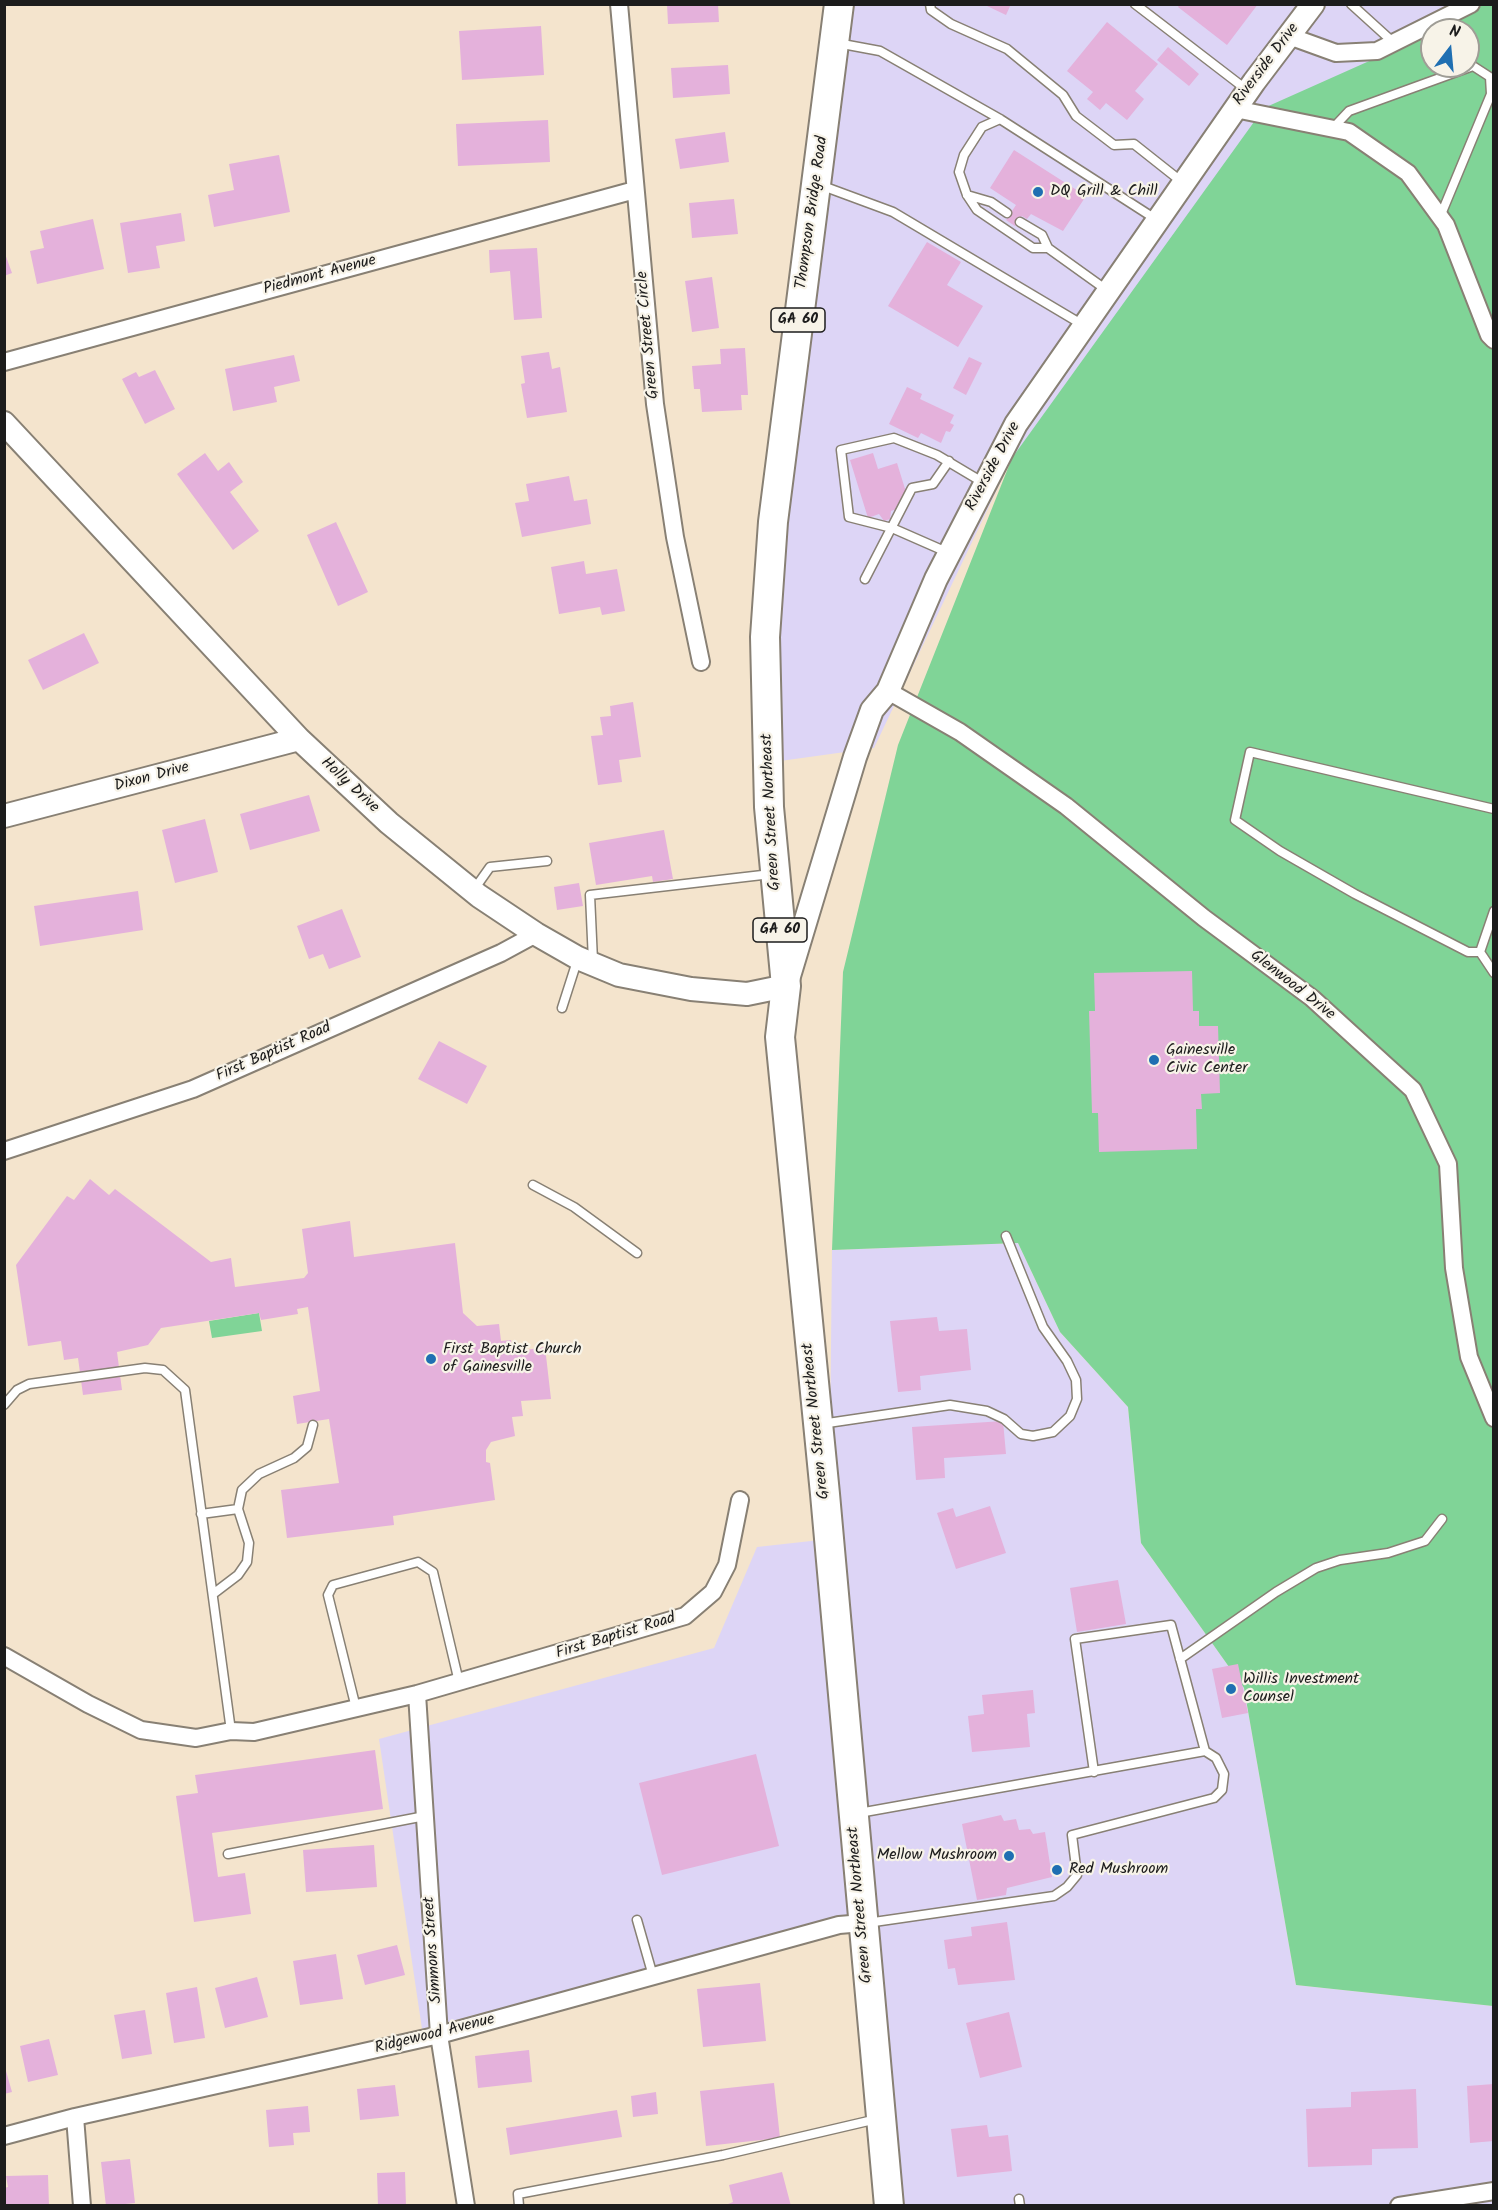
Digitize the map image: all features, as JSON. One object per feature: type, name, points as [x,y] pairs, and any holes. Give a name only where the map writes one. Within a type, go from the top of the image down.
[{"type":"highway","name":"Thompson Bridge Road","points":[[765,637],[772,522],[839,4]]},
{"type":"highway","name":"Green Street Northeast","points":[[765,637],[769,807],[786,986],[780,1037],[889,2205]]},
{"type":"street","name":"Green Street Circle","points":[[619,4],[655,404],[675,537],[701,662]]},
{"type":"street","name":"Riverside Drive","points":[[786,986],[855,757],[872,710],[888,691],[949,553],[1016,424],[1241,100],[1313,4]]},
{"type":"street","points":[[1289,36],[1336,53],[1377,51],[1446,13],[1471,4]]},
{"type":"street","points":[[1241,100],[1296,119],[1349,132],[1408,173],[1446,225],[1488,335],[1494,340]]},
{"type":"street","name":"Piedmont Avenue","points":[[4,362],[635,190]]},
{"type":"street","name":"Holly Drive","points":[[4,423],[299,739],[389,823],[473,891],[536,934],[586,961],[640,980],[691,989],[747,994],[786,986]]},
{"type":"street","name":"Glenwood Drive","points":[[888,691],[960,732],[1066,806],[1222,932],[1312,998],[1413,1090],[1448,1164],[1454,1268],[1469,1357],[1494,1418]]},
{"type":"street","name":"Dixon Drive","points":[[4,816],[299,739]]},
{"type":"street","name":"First Baptist Road","points":[[4,1151],[193,1089],[501,953],[536,934]]},
{"type":"street","name":"First Baptist Road","points":[[4,1656],[88,1704],[141,1730],[196,1738],[231,1731],[254,1732],[417,1694],[685,1616],[713,1592],[728,1565],[740,1500]]},
{"type":"street","name":"Simmons Street","points":[[417,1694],[439,2036],[466,2205]]},
{"type":"street","name":"Ridgewood Avenue","points":[[4,2136],[75,2117],[439,2036],[839,1925],[863,1923]]},
{"type":"street","points":[[75,2117],[82,2205]]},
{"type":"street","points":[[1399,2205],[1494,2191]]},
{"type":"lane","points":[[930,4],[931,10],[951,24],[1006,49],[1063,94],[1076,116],[1114,145],[1134,144],[1184,183]]},
{"type":"lane","points":[[1135,4],[1241,100]]},
{"type":"lane","points":[[1351,4],[1394,43]]},
{"type":"lane","points":[[834,43],[880,51],[1000,119],[1158,220]]},
{"type":"lane","points":[[1333,128],[1349,111],[1473,66],[1491,76],[1491,94],[1440,217]]},
{"type":"lane","points":[[1000,119],[982,127],[964,154],[959,172],[967,195],[977,210],[1033,248],[1048,248]]},
{"type":"lane","points":[[816,184],[893,212],[1084,325]]},
{"type":"lane","points":[[967,195],[991,202],[1007,213]]},
{"type":"lane","points":[[1020,222],[1042,235],[1048,248],[1108,291]]},
{"type":"lane","points":[[949,553],[892,528],[849,517],[841,450],[894,438],[948,461],[985,483]]},
{"type":"lane","points":[[865,579],[912,488],[933,483],[948,461]]},
{"type":"lane","points":[[1480,952],[1468,952],[1355,894],[1280,851],[1235,820],[1250,752],[1494,809]]},
{"type":"lane","points":[[473,891],[490,867],[547,861]]},
{"type":"lane","points":[[561,1008],[586,961],[590,895],[774,874]]},
{"type":"lane","points":[[1480,952],[1494,911]]},
{"type":"lane","points":[[1480,952],[1494,973]]},
{"type":"lane","points":[[533,1185],[574,1207],[637,1254]]},
{"type":"lane","points":[[818,1425],[950,1405],[987,1411],[1004,1419],[1020,1434],[1033,1436],[1053,1432],[1070,1416],[1077,1399],[1076,1380],[1067,1361],[1043,1327],[1006,1236]]},
{"type":"lane","points":[[4,1405],[17,1390],[29,1384],[145,1368],[163,1370],[184,1390],[231,1731]]},
{"type":"lane","points":[[213,1594],[238,1575],[247,1562],[249,1543],[238,1509],[242,1490],[259,1474],[294,1458],[307,1447],[314,1425]]},
{"type":"lane","points":[[201,1514],[238,1509]]},
{"type":"lane","points":[[1180,1659],[1276,1592],[1316,1568],[1340,1560],[1388,1553],[1425,1541],[1442,1519]]},
{"type":"lane","points":[[356,1708],[328,1595],[333,1585],[418,1562],[433,1572],[459,1682]]},
{"type":"lane","points":[[863,1923],[1054,1896],[1067,1887],[1077,1875],[1072,1835],[1214,1798],[1222,1790],[1224,1774],[1216,1758],[1205,1751],[1171,1625],[1075,1639],[1094,1772]]},
{"type":"lane","points":[[853,1814],[1205,1751]]},
{"type":"lane","points":[[228,1854],[425,1816]]},
{"type":"lane","points":[[637,1920],[653,1976]]},
{"type":"lane","points":[[519,2205],[518,2194],[723,2155],[880,2118]]},
{"type":"shaded area","points":[[841,5],[1483,5],[1460,18],[1420,18],[1420,45],[1012,458],[874,748],[773,762],[777,632],[797,364]]},
{"type":"shaded area","points":[[1018,1243],[1060,1332],[1128,1407],[1141,1543],[1244,1688],[1296,1985],[1493,2006],[1493,2205],[899,2205],[884,2094],[878,1908],[422,2029],[379,1739],[714,1648],[757,1547],[829,1539],[832,1250]]},
{"type":"green space","points":[[1483,5],[1493,5],[1493,2006],[1296,1985],[1244,1688],[1141,1543],[1128,1407],[1060,1332],[1018,1243],[832,1250],[843,972],[898,745],[1012,458],[1264,108],[1420,38],[1420,78],[1480,78],[1480,18],[1460,18]]},
{"type":"green space","points":[[259,1313],[262,1331],[212,1338],[209,1321]]},
{"type":"building","points":[[667,4],[718,4],[719,22],[668,24]]},
{"type":"building","points":[[988,4],[1011,4],[1006,15],[987,6]]},
{"type":"building","points":[[1180,4],[1258,4],[1227,45],[1178,7]]},
{"type":"building","points":[[1107,22],[1158,64],[1135,91],[1144,99],[1127,120],[1106,103],[1100,110],[1087,99],[1093,92],[1067,71]]},
{"type":"building","points":[[541,26],[544,75],[462,80],[459,31]]},
{"type":"building","points":[[1168,47],[1199,74],[1189,86],[1157,60]]},
{"type":"building","points":[[728,65],[730,94],[673,98],[671,68]]},
{"type":"building","points":[[548,120],[550,162],[458,166],[456,124]]},
{"type":"building","points":[[725,132],[729,162],[680,169],[675,139]]},
{"type":"building","name":"DQ Grill & Chill","points":[[1014,150],[1086,196],[1063,231],[1031,214],[1027,219],[1022,216],[1015,226],[1006,220],[1016,205],[990,188]]},
{"type":"building","points":[[279,155],[290,212],[214,227],[208,195],[234,190],[229,164]]},
{"type":"building","points":[[734,199],[738,234],[692,238],[689,203]]},
{"type":"building","points":[[181,213],[185,241],[156,246],[160,268],[128,273],[120,223]]},
{"type":"building","points":[[93,219],[104,269],[37,284],[30,251],[44,248],[40,231]]},
{"type":"building","points":[[927,242],[961,262],[947,285],[983,306],[958,347],[888,306]]},
{"type":"building","points":[[537,248],[542,318],[514,320],[510,271],[490,273],[489,250]]},
{"type":"building","points":[[4,251],[12,273],[4,276]]},
{"type":"building","points":[[712,277],[719,328],[692,332],[685,281]]},
{"type":"building","points":[[745,348],[748,395],[741,395],[742,410],[702,412],[700,389],[694,389],[692,366],[721,364],[720,349]]},
{"type":"building","points":[[549,352],[552,369],[560,367],[567,412],[527,418],[521,384],[525,383],[521,356]]},
{"type":"building","points":[[294,355],[300,381],[274,387],[277,402],[233,411],[225,369]]},
{"type":"building","points":[[969,357],[982,363],[966,395],[953,388]]},
{"type":"building","points":[[155,370],[175,409],[145,424],[122,379],[136,372],[139,377]]},
{"type":"building","points":[[907,387],[922,394],[920,399],[954,415],[950,423],[954,425],[950,432],[946,431],[941,443],[921,433],[918,438],[889,424]]},
{"type":"building","points":[[205,453],[218,471],[229,462],[243,482],[230,492],[259,531],[233,550],[177,474]]},
{"type":"building","points":[[873,453],[878,469],[897,463],[906,492],[897,509],[891,511],[890,519],[884,521],[879,514],[868,518],[850,460]]},
{"type":"building","points":[[569,476],[574,501],[587,499],[591,524],[522,537],[515,503],[529,501],[526,484]]},
{"type":"building","points":[[336,522],[368,592],[338,606],[307,535]]},
{"type":"building","points":[[584,561],[586,574],[617,569],[625,611],[602,615],[600,607],[559,614],[551,567]]},
{"type":"building","points":[[84,633],[99,663],[43,690],[28,660]]},
{"type":"building","points":[[633,702],[641,757],[619,760],[622,782],[598,785],[591,736],[603,735],[600,717],[611,716],[610,706]]},
{"type":"building","points":[[309,795],[320,831],[250,850],[240,814]]},
{"type":"building","points":[[205,819],[218,872],[175,883],[162,830]]},
{"type":"building","points":[[664,830],[673,879],[653,882],[652,876],[596,885],[589,843]]},
{"type":"building","points":[[579,883],[583,906],[557,910],[554,887]]},
{"type":"building","points":[[138,891],[143,930],[40,946],[34,906]]},
{"type":"building","points":[[342,909],[361,957],[329,969],[323,954],[309,959],[297,926]]},
{"type":"building","name":"Gainesville Civic Center","points":[[1192,971],[1193,1011],[1199,1011],[1199,1026],[1218,1026],[1220,1093],[1201,1094],[1202,1109],[1196,1109],[1197,1149],[1099,1152],[1098,1113],[1092,1113],[1089,1011],[1095,1011],[1094,973]]},
{"type":"building","points":[[439,1041],[487,1066],[467,1104],[418,1079]]},
{"type":"building","name":"First Baptist Church of Gainesville","points":[[90,1179],[109,1195],[115,1189],[211,1262],[231,1258],[235,1287],[304,1278],[308,1273],[302,1229],[350,1221],[354,1257],[455,1243],[463,1313],[477,1326],[499,1324],[501,1341],[511,1340],[513,1352],[545,1347],[551,1399],[521,1401],[523,1416],[512,1417],[515,1436],[491,1442],[486,1450],[486,1462],[490,1463],[495,1500],[393,1516],[394,1525],[287,1538],[281,1490],[339,1483],[329,1419],[297,1424],[293,1396],[320,1391],[308,1307],[297,1309],[298,1314],[261,1320],[259,1313],[161,1328],[148,1345],[117,1352],[122,1390],[83,1395],[78,1358],[64,1360],[61,1341],[28,1346],[16,1265],[67,1196],[74,1200]]},
{"type":"building","points":[[937,1317],[939,1331],[967,1329],[971,1370],[920,1376],[921,1390],[898,1392],[890,1321]]},
{"type":"building","points":[[1003,1421],[1006,1454],[944,1458],[945,1478],[916,1480],[912,1427]]},
{"type":"building","points":[[990,1506],[1006,1553],[956,1569],[937,1513],[953,1508],[956,1517]]},
{"type":"building","points":[[1118,1580],[1126,1624],[1077,1632],[1070,1588]]},
{"type":"building","points":[[1238,1664],[1248,1713],[1222,1718],[1212,1669]]},
{"type":"building","points":[[1033,1690],[1035,1713],[1027,1714],[1030,1747],[972,1752],[968,1716],[984,1714],[982,1695]]},
{"type":"building","points":[[375,1750],[383,1809],[212,1833],[218,1877],[245,1873],[251,1914],[194,1922],[176,1796],[198,1793],[195,1775]]},
{"type":"building","points":[[756,1754],[779,1846],[662,1875],[639,1783]]},
{"type":"building","name":"Mellow Mushroom","points":[[1001,1815],[1004,1821],[1016,1819],[1019,1830],[1030,1829],[1033,1834],[1045,1832],[1052,1877],[1007,1888],[1006,1895],[977,1900],[962,1824]]},
{"type":"building","points":[[374,1845],[377,1887],[306,1892],[303,1850]]},
{"type":"building","points":[[1007,1922],[1015,1980],[958,1985],[955,1968],[948,1969],[944,1940],[972,1936],[971,1927]]},
{"type":"building","points":[[397,1945],[405,1975],[365,1985],[357,1955]]},
{"type":"building","points":[[336,1954],[343,1999],[300,2005],[293,1961]]},
{"type":"building","points":[[257,1977],[268,2017],[225,2028],[215,1988]]},
{"type":"building","points":[[760,1983],[766,2041],[703,2047],[697,1989]]},
{"type":"building","points":[[197,1987],[205,2038],[174,2043],[166,1993]]},
{"type":"building","points":[[145,2010],[152,2054],[122,2059],[114,2015]]},
{"type":"building","points":[[1009,2012],[1022,2067],[980,2078],[966,2023]]},
{"type":"building","points":[[49,2039],[58,2075],[28,2082],[20,2046]]},
{"type":"building","points":[[529,2050],[532,2082],[478,2088],[475,2056]]},
{"type":"building","points":[[4,2064],[12,2092],[4,2094]]},
{"type":"building","points":[[774,2083],[780,2138],[706,2146],[700,2091]]},
{"type":"building","points":[[1494,2084],[1494,2141],[1470,2143],[1467,2086]]},
{"type":"building","points":[[395,2085],[399,2116],[360,2120],[357,2089]]},
{"type":"building","points":[[1416,2089],[1418,2148],[1372,2149],[1372,2165],[1308,2167],[1306,2109],[1351,2107],[1351,2092]]},
{"type":"building","points":[[656,2092],[658,2114],[633,2117],[631,2096]]},
{"type":"building","points":[[308,2106],[310,2132],[293,2133],[294,2145],[269,2147],[266,2110]]},
{"type":"building","points":[[617,2110],[622,2137],[510,2155],[506,2128]]},
{"type":"building","points":[[987,2125],[989,2137],[1008,2135],[1012,2171],[957,2177],[951,2129]]},
{"type":"building","points":[[130,2159],[135,2203],[106,2206],[101,2162]]},
{"type":"building","points":[[405,2172],[406,2206],[378,2206],[377,2173]]},
{"type":"building","points":[[782,2172],[791,2206],[723,2206],[733,2202],[729,2185]]},
{"type":"building","points":[[48,2175],[49,2206],[4,2206],[4,2188],[8,2187],[6,2176]]},
{"type":"place","name":"DQ Grill & Chill","points":[[1038,192]]},
{"type":"place","name":"Gainesville Civic Center","points":[[1154,1060]]},
{"type":"place","name":"First Baptist Church of Gainesville","points":[[431,1359]]},
{"type":"place","name":"Willis Investment Counsel","points":[[1231,1689]]},
{"type":"place","name":"Mellow Mushroom","points":[[1009,1856]]},
{"type":"place","name":"Red Mushroom","points":[[1057,1870]]}]
